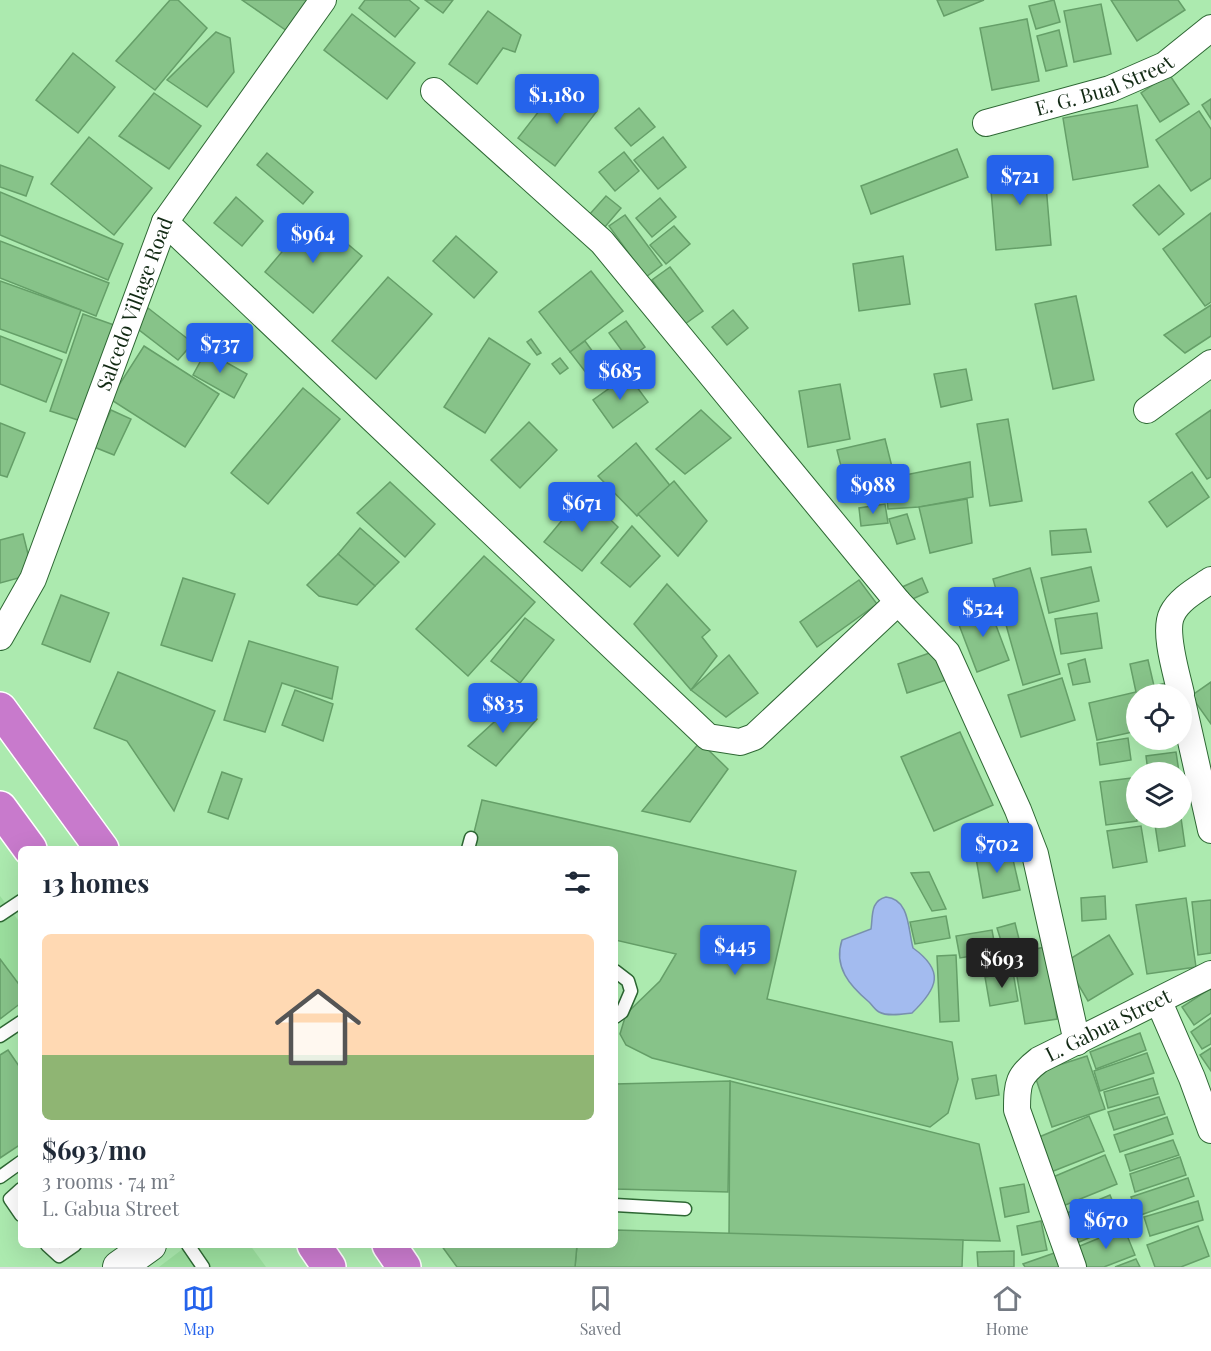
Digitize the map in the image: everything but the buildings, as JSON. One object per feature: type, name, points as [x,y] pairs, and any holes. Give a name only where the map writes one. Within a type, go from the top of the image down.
[{"type":"highway","points":[[0,709],[100,846]]},
{"type":"highway","points":[[0,808],[28,846]]},
{"type":"highway","points":[[316,1248],[329,1267]]},
{"type":"highway","points":[[391,1248],[404,1267]]},
{"type":"street","name":"Salcedo Village Road","points":[[0,637],[33,579],[165,222],[322,0]]},
{"type":"street","name":"E. G. Bual Street","points":[[987,123],[1110,89],[1165,65],[1211,28]]},
{"type":"street","points":[[434,91],[602,242],[898,603],[947,653],[1018,810],[1037,864],[1077,1042]]},
{"type":"street","points":[[165,222],[708,737],[740,742],[754,737],[898,603]]},
{"type":"street","points":[[1147,410],[1211,363]]},
{"type":"street","points":[[1179,684],[1171,649],[1171,615],[1179,603],[1211,579]]},
{"type":"street","points":[[1192,734],[1205,777],[1211,830]]},
{"type":"street","name":"L. Gabua Street","points":[[1072,1267],[1024,1137],[1017,1110],[1017,1090],[1022,1073],[1039,1060],[1211,974]]},
{"type":"street","points":[[1159,1002],[1192,1078],[1211,1130]]},
{"type":"lane","points":[[0,915],[18,903]]},
{"type":"lane","points":[[618,973],[628,981],[632,991],[622,1012],[618,1015]]},
{"type":"lane","points":[[0,1036],[18,1027]]},
{"type":"lane","points":[[0,1177],[18,1164]]},
{"type":"lane","points":[[18,1192],[10,1199],[18,1211]]},
{"type":"lane","points":[[618,1204],[685,1209]]},
{"type":"lane","points":[[50,1248],[58,1256],[70,1248]]},
{"type":"lane","points":[[190,1248],[203,1267]]},
{"type":"shaded area","points":[[0,896],[18,920],[18,998],[0,1011]]},
{"type":"shaded area","points":[[184,1248],[252,1248],[266,1267],[159,1267]]},
{"type":"water","points":[[886,897],[900,903],[904,909],[913,948],[930,964],[934,972],[932,988],[928,996],[912,1013],[891,1015],[878,1011],[850,982],[840,959],[842,940],[871,929],[875,905]]}]
